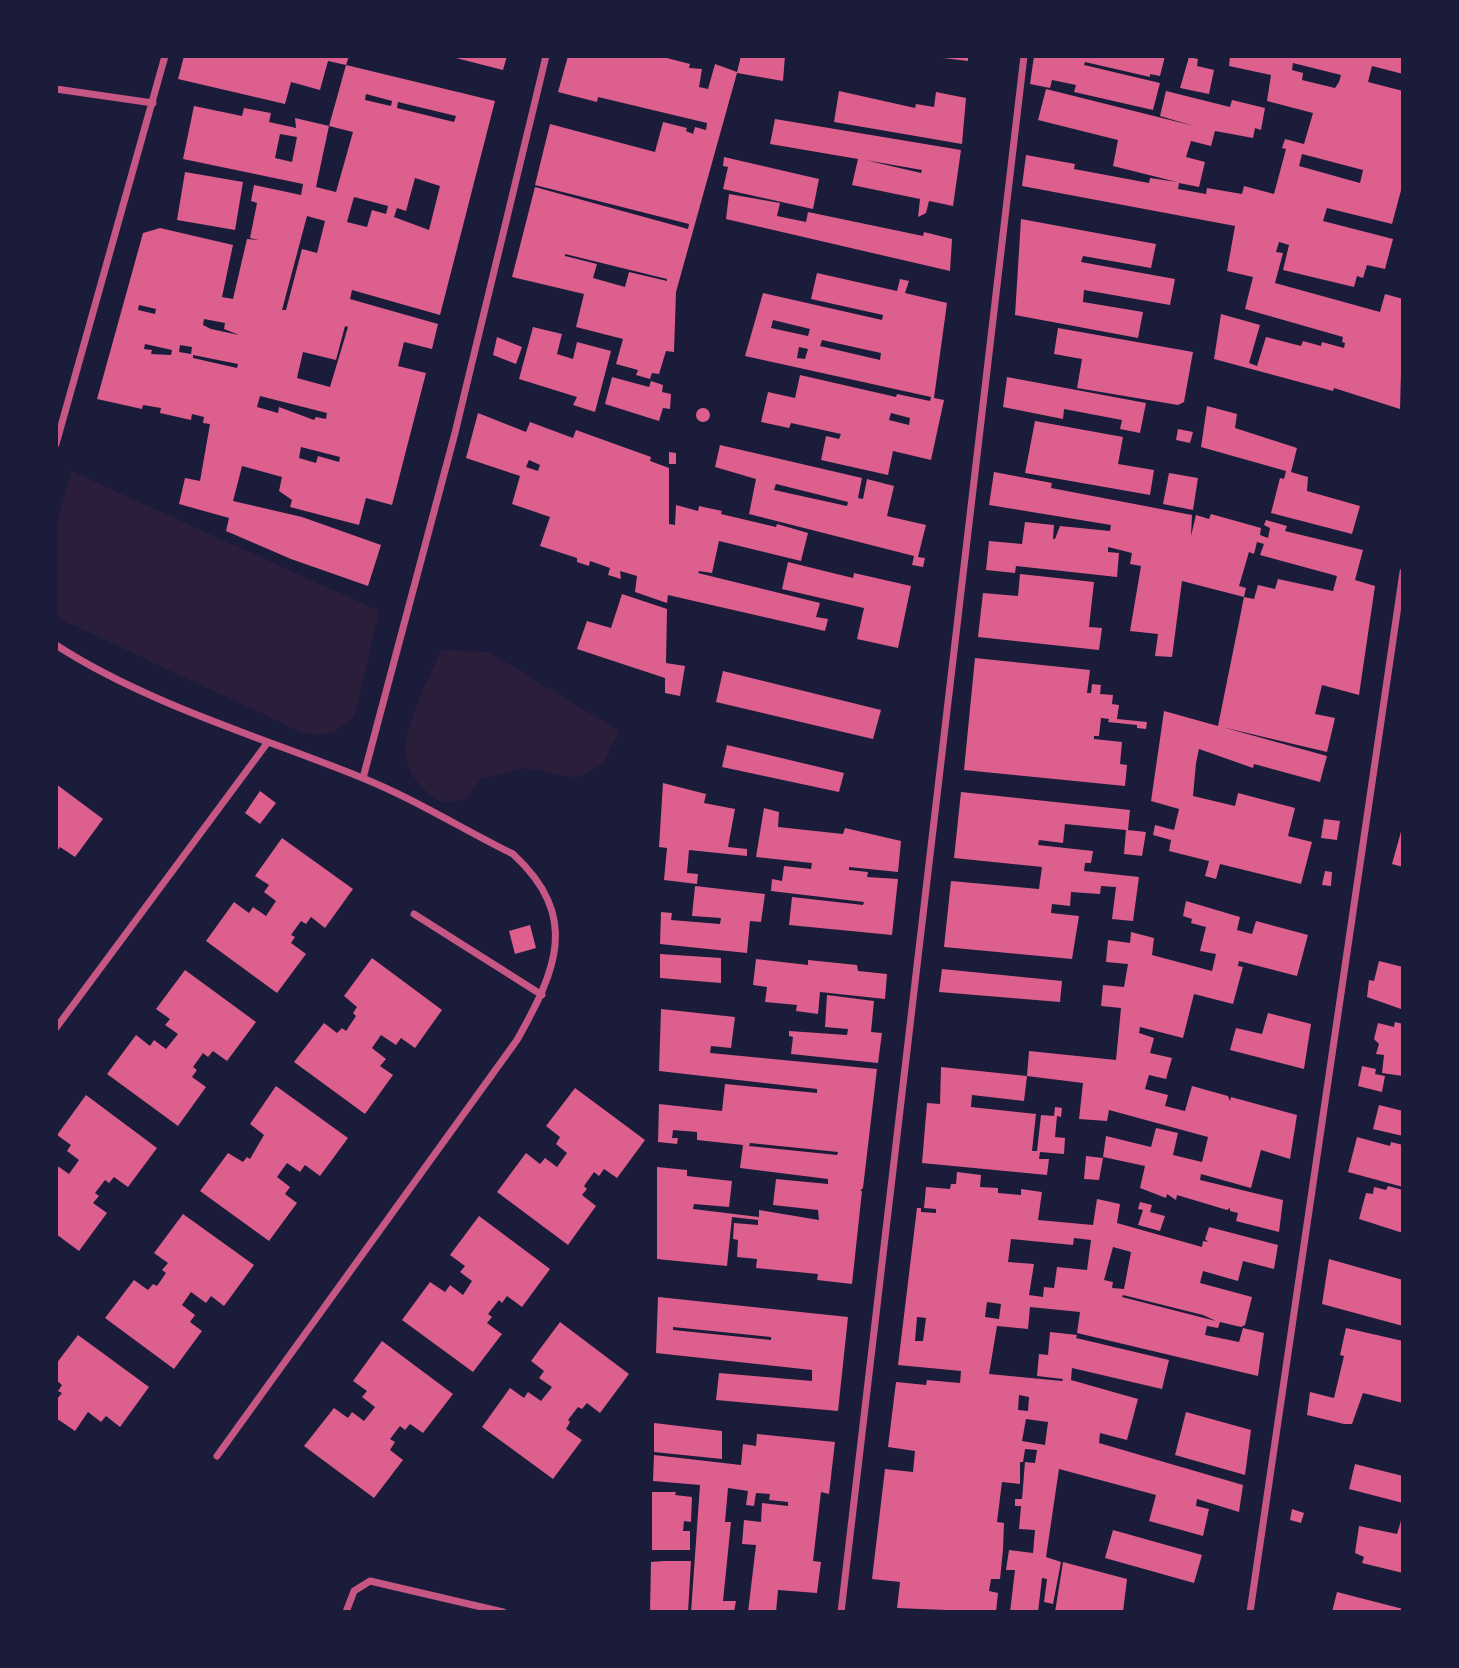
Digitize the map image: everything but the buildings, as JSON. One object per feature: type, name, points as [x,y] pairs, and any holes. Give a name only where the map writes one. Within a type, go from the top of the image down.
[{"type":"street","points":[[56,444],[165,56]]},
{"type":"street","points":[[363,778],[455,433],[546,56]]},
{"type":"street","points":[[841,1612],[1024,56]]},
{"type":"street","points":[[56,89],[153,103]]},
{"type":"street","points":[[1250,1612],[1403,572]]},
{"type":"street","points":[[56,645],[92,668],[268,742],[363,778],[513,854],[532,871],[550,898],[556,926],[553,962],[542,995],[517,1040],[218,1457]]},
{"type":"street","points":[[56,1028],[268,742]]},
{"type":"street","points":[[414,914],[542,995]]},
{"type":"street","points":[[346,1612],[354,1591],[364,1582],[378,1581],[503,1612]]},
{"type":"shaded area","points":[[71,471],[379,611],[355,715],[331,732],[301,732],[56,617],[56,527]]},
{"type":"shaded area","points":[[442,650],[489,652],[619,731],[603,764],[577,778],[526,768],[481,779],[466,799],[443,803],[437,799],[420,785],[411,772],[406,758],[406,747],[412,718]]}]
